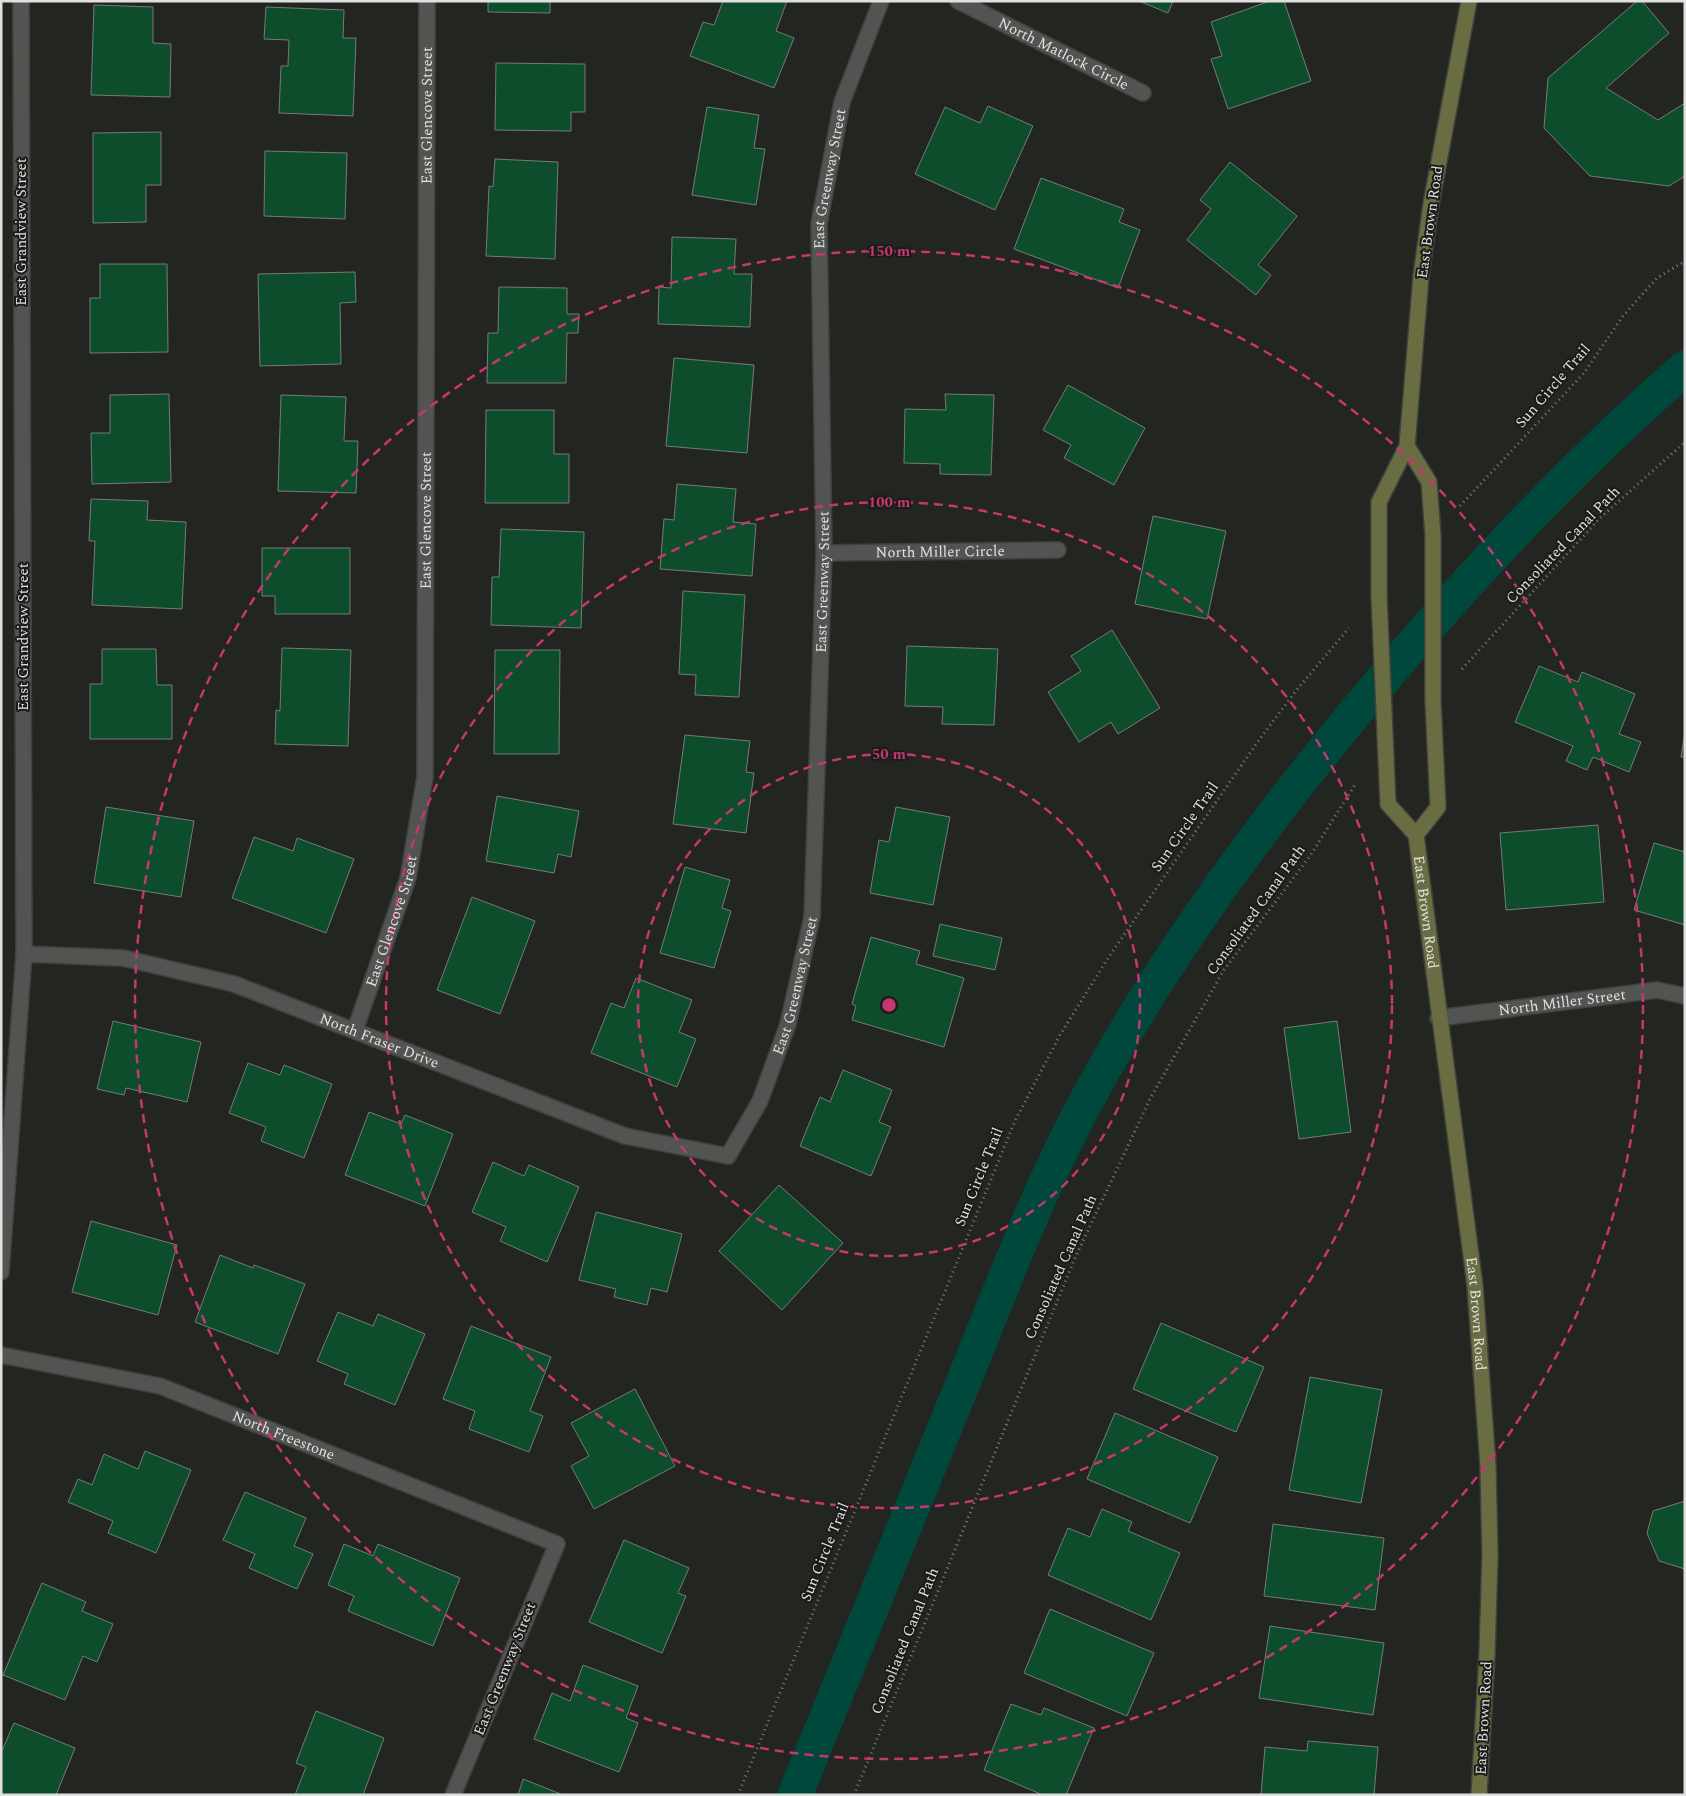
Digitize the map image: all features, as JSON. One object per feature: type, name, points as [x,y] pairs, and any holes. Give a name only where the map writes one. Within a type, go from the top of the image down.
[{"type":"main road","name":"East Brown Road","points":[[1470,1],[1431,204],[1422,276],[1407,446],[1380,502],[1380,616],[1384,753],[1388,804],[1416,835],[1438,1018],[1475,1286],[1488,1466],[1490,1555],[1487,1654],[1479,1795]]},
{"type":"main road","name":"East Brown Road","points":[[1407,446],[1429,482],[1433,555],[1433,700],[1438,807],[1416,835]]},
{"type":"street","name":"East Grandview Street","points":[[1,1272],[24,954],[21,1]]},
{"type":"street","name":"East Glencove Street","points":[[355,1030],[408,878],[425,777],[427,1]]},
{"type":"street","name":"East Greenway Street","points":[[728,1156],[760,1101],[788,1024],[812,917],[824,553],[819,224],[842,102],[881,1]]},
{"type":"street","name":"North Matlock Circle","points":[[958,1],[1143,93]]},
{"type":"street","name":"North Miller Circle","points":[[824,553],[1058,550]]},
{"type":"street","name":"North Fraser Drive","points":[[24,954],[123,958],[234,984],[625,1136],[728,1156]]},
{"type":"street","name":"North Miller Street","points":[[1438,1018],[1657,990],[1685,996]]},
{"type":"street","name":"North Freestone","points":[[1,1355],[160,1386],[556,1544]]},
{"type":"street","name":"East Greenway Street","points":[[453,1795],[556,1544]]},
{"type":"path","name":"Sun Circle Trail","points":[[1460,506],[1584,373],[1623,316],[1657,278],[1685,260]]},
{"type":"path","name":"Consoliated Canal Path","points":[[1462,669],[1600,518],[1685,442]]},
{"type":"path","name":"Sun Circle Trail","points":[[738,1795],[1014,1120],[1060,1035],[1110,955],[1259,740],[1295,692],[1349,628]]},
{"type":"path","name":"Consoliated Canal Path","points":[[854,1795],[1075,1258],[1151,1097],[1224,970],[1310,856],[1356,783]]},
{"type":"building","points":[[488,1],[550,1],[550,13],[488,12]]},
{"type":"building","points":[[723,1],[787,1],[776,31],[794,38],[774,88],[690,56],[703,22],[714,25]]},
{"type":"building","points":[[1139,1],[1173,1],[1168,13]]},
{"type":"building","points":[[1270,1],[1284,1],[1311,81],[1228,109],[1211,59],[1222,56],[1211,22]]},
{"type":"building","points":[[1637,1],[1642,1],[1669,33],[1606,88],[1658,120],[1685,103],[1685,176],[1669,186],[1590,176],[1544,128],[1548,78]]},
{"type":"building","points":[[94,5],[153,7],[153,43],[171,44],[170,97],[91,95]]},
{"type":"building","points":[[266,7],[344,10],[343,38],[356,38],[353,116],[279,113],[281,66],[288,66],[289,40],[264,39]]},
{"type":"building","points":[[496,63],[585,64],[585,112],[571,112],[571,131],[495,130]]},
{"type":"building","points":[[988,106],[1033,126],[995,210],[915,174],[945,107],[980,123]]},
{"type":"building","points":[[707,107],[759,115],[754,148],[765,149],[756,205],[692,195]]},
{"type":"building","points":[[161,132],[161,185],[146,185],[146,222],[93,223],[93,133]]},
{"type":"building","points":[[265,151],[347,153],[345,219],[264,216]]},
{"type":"building","points":[[495,159],[558,162],[555,259],[486,256],[489,186],[493,187]]},
{"type":"building","points":[[1230,162],[1297,216],[1258,265],[1271,275],[1256,295],[1187,240],[1211,209],[1200,200]]},
{"type":"building","points":[[1041,178],[1124,209],[1119,222],[1140,230],[1118,288],[1014,249]]},
{"type":"building","points":[[672,237],[736,239],[734,274],[752,274],[750,327],[658,324],[659,287],[671,288]]},
{"type":"building","points":[[100,264],[167,264],[168,352],[90,353],[90,298],[100,298]]},
{"type":"building","points":[[355,272],[356,302],[340,303],[341,364],[260,366],[258,274]]},
{"type":"building","points":[[499,287],[567,288],[567,314],[579,314],[578,333],[567,333],[566,383],[487,383],[488,333],[498,333]]},
{"type":"building","points":[[674,358],[754,365],[747,453],[666,446]]},
{"type":"building","points":[[1068,385],[1145,428],[1114,485],[1064,458],[1071,445],[1043,430]]},
{"type":"building","points":[[169,394],[171,482],[92,484],[91,433],[110,433],[110,395]]},
{"type":"building","points":[[945,394],[994,395],[991,475],[940,474],[940,464],[904,463],[905,409],[946,410]]},
{"type":"building","points":[[281,395],[346,397],[344,441],[358,441],[356,493],[278,491]]},
{"type":"building","points":[[486,410],[554,410],[554,454],[569,454],[569,503],[485,503]]},
{"type":"building","points":[[677,484],[736,489],[733,522],[756,524],[752,576],[660,569],[664,519],[674,520]]},
{"type":"building","points":[[91,499],[148,501],[147,520],[186,522],[182,609],[92,605],[95,541],[89,541]]},
{"type":"building","points":[[1153,516],[1226,531],[1207,619],[1135,604]]},
{"type":"building","points":[[501,529],[584,532],[581,628],[491,625],[492,577],[499,577]]},
{"type":"building","points":[[262,548],[350,548],[350,614],[275,614],[275,596],[262,596]]},
{"type":"building","points":[[683,591],[745,595],[739,697],[695,695],[696,675],[679,674]]},
{"type":"building","points":[[1112,630],[1160,708],[1118,734],[1111,722],[1079,742],[1048,692],[1081,671],[1071,656]]},
{"type":"building","points":[[907,646],[998,649],[994,725],[942,724],[943,707],[905,706]]},
{"type":"building","points":[[282,648],[351,650],[348,746],[275,744],[276,710],[280,711]]},
{"type":"building","points":[[102,649],[156,649],[157,685],[172,685],[172,739],[90,739],[90,684],[102,684]]},
{"type":"building","points":[[495,650],[560,650],[559,754],[494,754]]},
{"type":"building","points":[[1539,666],[1578,682],[1582,672],[1635,694],[1619,734],[1641,742],[1629,772],[1593,757],[1587,770],[1566,761],[1573,746],[1515,722]]},
{"type":"building","points":[[1685,733],[1685,757],[1681,757]]},
{"type":"building","points":[[685,735],[750,741],[746,772],[754,773],[746,833],[673,824]]},
{"type":"building","points":[[497,796],[579,811],[571,857],[558,854],[554,873],[486,861]]},
{"type":"building","points":[[106,807],[194,821],[181,897],[94,883]]},
{"type":"building","points":[[896,807],[950,817],[933,905],[870,893],[879,840],[889,842]]},
{"type":"building","points":[[1598,825],[1604,902],[1506,910],[1500,833]]},
{"type":"building","points":[[254,837],[293,851],[297,838],[354,859],[326,933],[232,898]]},
{"type":"building","points":[[1654,843],[1685,852],[1685,925],[1634,910]]},
{"type":"building","points":[[685,867],[730,880],[722,908],[731,911],[714,968],[660,953]]},
{"type":"building","points":[[472,897],[535,921],[500,1014],[437,990]]},
{"type":"building","points":[[940,924],[1002,938],[995,970],[933,956]]},
{"type":"building","points":[[871,937],[920,951],[916,964],[964,978],[944,1047],[852,1020],[856,1006],[852,1004]]},
{"type":"building","points":[[636,978],[692,1000],[679,1032],[696,1039],[677,1087],[591,1053],[611,1003],[624,1008]]},
{"type":"building","points":[[113,1021],[201,1042],[187,1102],[126,1088],[124,1095],[97,1089]]},
{"type":"building","points":[[1337,1021],[1351,1132],[1299,1139],[1284,1028]]},
{"type":"building","points":[[248,1063],[280,1075],[284,1065],[332,1084],[304,1158],[261,1141],[266,1127],[229,1113]]},
{"type":"building","points":[[843,1070],[892,1090],[879,1122],[891,1127],[871,1176],[800,1146],[820,1097],[830,1102]]},
{"type":"building","points":[[369,1112],[401,1124],[405,1115],[453,1134],[425,1206],[345,1175]]},
{"type":"building","points":[[493,1162],[524,1176],[529,1165],[579,1187],[547,1262],[500,1241],[506,1227],[472,1212]]},
{"type":"building","points":[[779,1185],[843,1243],[782,1310],[719,1251]]},
{"type":"building","points":[[596,1212],[682,1234],[667,1292],[651,1288],[647,1305],[614,1297],[616,1289],[579,1280]]},
{"type":"building","points":[[91,1221],[177,1245],[158,1315],[72,1292]]},
{"type":"building","points":[[220,1255],[253,1268],[254,1265],[305,1284],[278,1354],[195,1322]]},
{"type":"building","points":[[338,1312],[373,1326],[378,1314],[425,1334],[395,1405],[344,1384],[348,1374],[317,1361]]},
{"type":"building","points":[[1161,1323],[1264,1367],[1236,1432],[1133,1389]]},
{"type":"building","points":[[471,1326],[551,1357],[530,1411],[543,1416],[529,1452],[469,1429],[475,1411],[443,1399]]},
{"type":"building","points":[[1310,1377],[1382,1390],[1361,1503],[1289,1490]]},
{"type":"building","points":[[635,1389],[675,1466],[594,1509],[571,1466],[589,1456],[571,1423]]},
{"type":"building","points":[[1115,1413],[1218,1457],[1190,1523],[1087,1479]]},
{"type":"building","points":[[145,1451],[191,1470],[156,1553],[108,1533],[113,1521],[68,1502],[78,1479],[92,1485],[104,1454],[138,1469]]},
{"type":"building","points":[[245,1492],[306,1518],[294,1546],[313,1554],[297,1589],[249,1568],[255,1554],[223,1540]]},
{"type":"building","points":[[1685,1501],[1685,1569],[1659,1561],[1647,1533],[1653,1511]]},
{"type":"building","points":[[1102,1509],[1132,1522],[1128,1531],[1180,1553],[1151,1620],[1048,1575],[1068,1528],[1090,1537]]},
{"type":"building","points":[[1273,1524],[1384,1538],[1375,1610],[1264,1596]]},
{"type":"building","points":[[624,1540],[689,1568],[678,1593],[686,1596],[662,1653],[589,1622]]},
{"type":"building","points":[[344,1544],[373,1556],[378,1544],[460,1578],[433,1646],[348,1611],[354,1596],[328,1585]]},
{"type":"building","points":[[42,1583],[86,1602],[82,1611],[113,1624],[97,1662],[83,1656],[65,1700],[3,1675]]},
{"type":"building","points":[[1050,1609],[1154,1653],[1127,1716],[1024,1673]]},
{"type":"building","points":[[1270,1626],[1384,1643],[1373,1715],[1259,1698]]},
{"type":"building","points":[[583,1665],[638,1686],[626,1718],[638,1723],[619,1772],[534,1739],[552,1693],[570,1701]]},
{"type":"building","points":[[1011,1704],[1041,1715],[1044,1708],[1094,1728],[1066,1795],[1043,1795],[984,1770]]},
{"type":"building","points":[[316,1711],[384,1738],[363,1795],[295,1795],[306,1767],[296,1763]]},
{"type":"building","points":[[14,1723],[75,1748],[56,1795],[1,1795],[1,1753]]},
{"type":"building","points":[[1308,1741],[1378,1747],[1374,1795],[1261,1795],[1265,1747],[1307,1751]]},
{"type":"building","points":[[523,1779],[563,1795],[518,1795]]},
{"type":"waterway","points":[[795,1795],[1041,1194],[1095,1085],[1162,973],[1198,919],[1275,813],[1398,662],[1466,585],[1572,473],[1685,368]]}]
